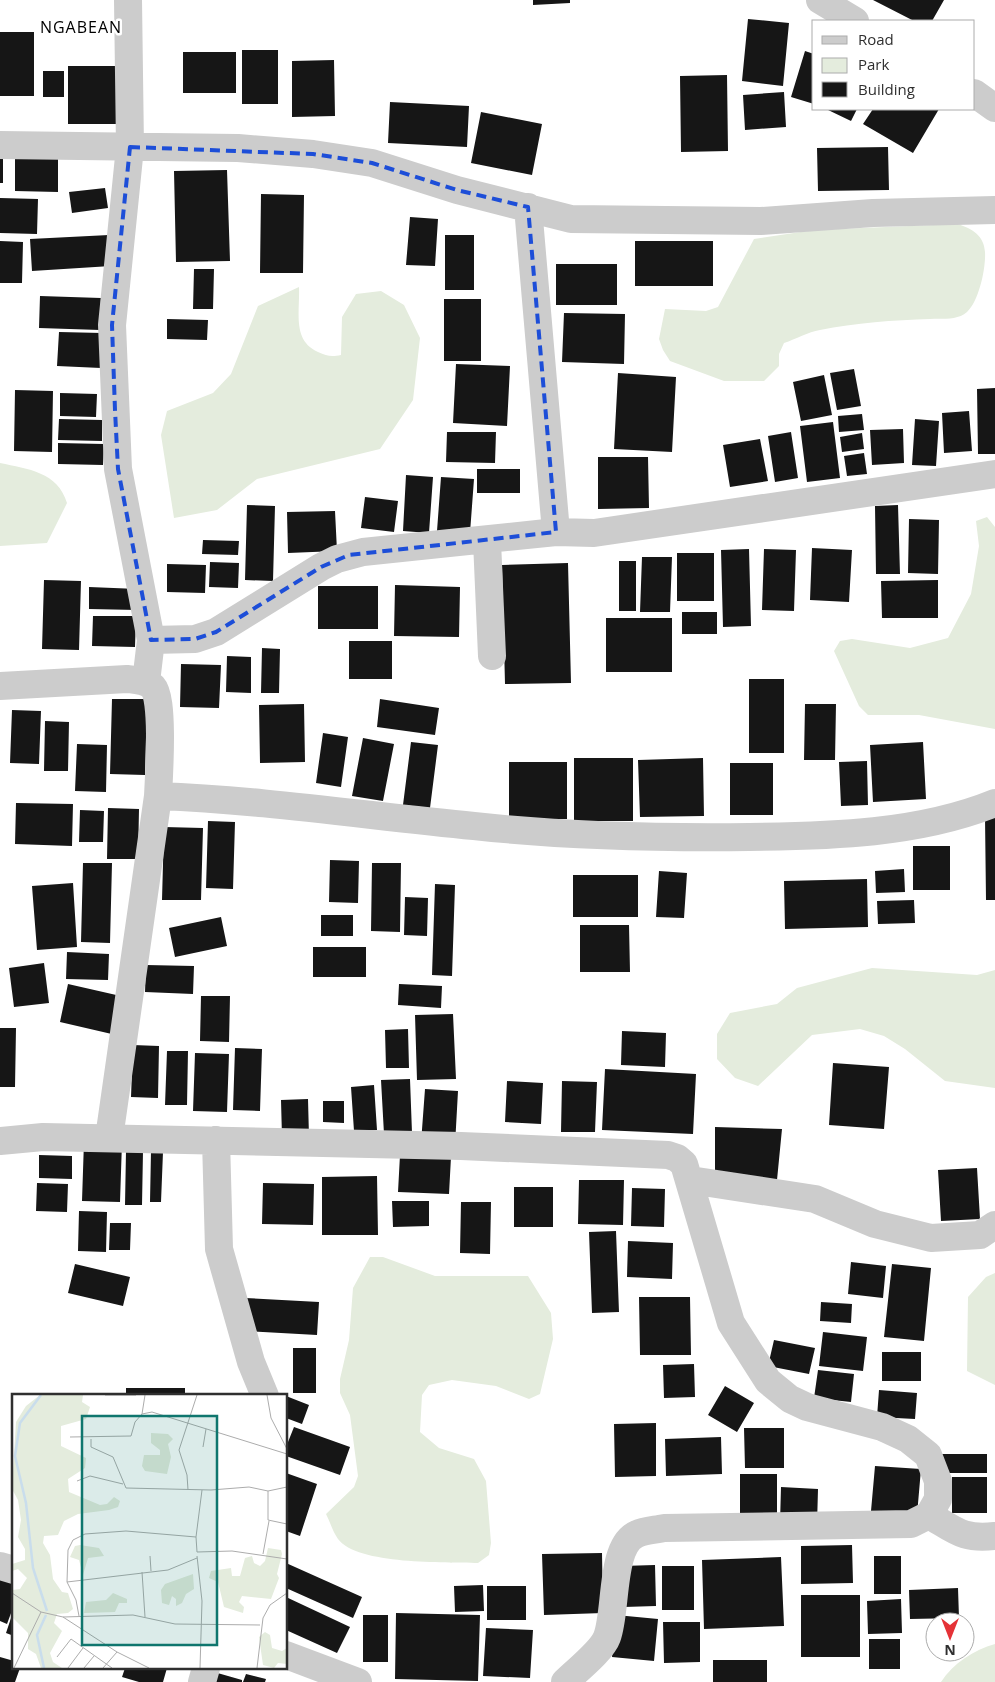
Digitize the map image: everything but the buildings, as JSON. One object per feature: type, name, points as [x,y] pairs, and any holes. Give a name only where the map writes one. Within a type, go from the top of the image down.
[{"type":"street","points":[[128,0],[130,147],[112,325],[118,469],[151,640],[146,682]]},
{"type":"street","points":[[820,0],[853,20]]},
{"type":"street","points":[[975,93],[995,108]]},
{"type":"street","points":[[0,145],[238,148],[313,154],[372,163],[457,190],[571,219],[615,221],[761,221],[873,213],[995,210]]},
{"type":"street","points":[[528,207],[556,532]]},
{"type":"street","points":[[151,640],[195,639],[216,632],[321,567],[349,555],[556,532],[594,533],[995,474]]},
{"type":"street","points":[[487,540],[492,656]]},
{"type":"street","points":[[0,686],[127,678],[146,682],[157,693],[160,732],[158,796],[109,1138]]},
{"type":"street","points":[[158,796],[477,827],[671,838],[806,837],[903,827],[974,812],[995,803]]},
{"type":"street","points":[[0,1141],[43,1137],[461,1146],[668,1156],[676,1158],[684,1164],[731,1322],[768,1381],[790,1399],[807,1407],[882,1427],[908,1439],[928,1455],[938,1481],[938,1499],[929,1514],[911,1524],[664,1528],[636,1534],[626,1544],[619,1556],[612,1622],[606,1640],[565,1682]]},
{"type":"street","points":[[216,1140],[219,1249],[251,1362],[264,1394]]},
{"type":"street","points":[[690,1180],[815,1199],[875,1224],[931,1238],[980,1235],[995,1225]]},
{"type":"street","points":[[929,1514],[962,1534],[975,1538],[995,1536]]},
{"type":"street","points":[[288,1656],[358,1682]]},
{"type":"highlighted area","points":[[130,147],[313,154],[372,163],[457,190],[528,207],[556,532],[349,555],[321,567],[216,632],[195,639],[151,640],[118,469],[115,410],[112,325]]},
{"type":"green space","points":[[958,224],[968,228],[980,237],[985,252],[983,275],[975,300],[967,312],[959,317],[861,324],[811,332],[784,343],[779,354],[779,366],[764,381],[724,381],[670,361],[663,350],[659,339],[665,309],[706,311],[718,307],[754,239],[814,230]]},
{"type":"green space","points":[[299,287],[299,325],[304,340],[310,347],[329,356],[341,355],[342,317],[356,294],[381,291],[404,305],[420,338],[413,400],[380,449],[257,479],[217,510],[174,518],[161,435],[167,411],[213,393],[231,374],[258,306]]},
{"type":"green space","points":[[0,463],[21,467],[41,474],[49,478],[63,493],[67,503],[47,543],[0,546]]},
{"type":"green space","points":[[987,517],[995,527],[995,729],[919,715],[868,715],[859,706],[834,651],[840,641],[852,639],[910,648],[948,638],[971,594],[979,546],[976,521]]},
{"type":"green space","points":[[872,968],[977,975],[995,970],[995,1088],[945,1081],[905,1049],[884,1036],[860,1029],[812,1035],[758,1086],[735,1078],[717,1059],[717,1034],[730,1013],[777,1004],[797,988]]},
{"type":"green space","points":[[370,1257],[383,1257],[435,1276],[528,1276],[551,1313],[553,1339],[540,1394],[529,1399],[496,1386],[452,1380],[429,1385],[422,1395],[420,1432],[439,1448],[474,1459],[486,1481],[491,1543],[489,1555],[478,1563],[425,1562],[382,1558],[363,1554],[348,1547],[338,1539],[326,1514],[354,1487],[358,1476],[350,1415],[340,1393],[340,1379],[349,1340],[353,1288]]},
{"type":"green space","points":[[995,1273],[995,1385],[967,1371],[968,1297],[986,1277]]},
{"type":"green space","points":[[995,1644],[995,1682],[941,1682],[959,1662],[975,1662],[975,1652]]},
{"type":"district","name":"NGABEAN","points":[[81,27]]}]
